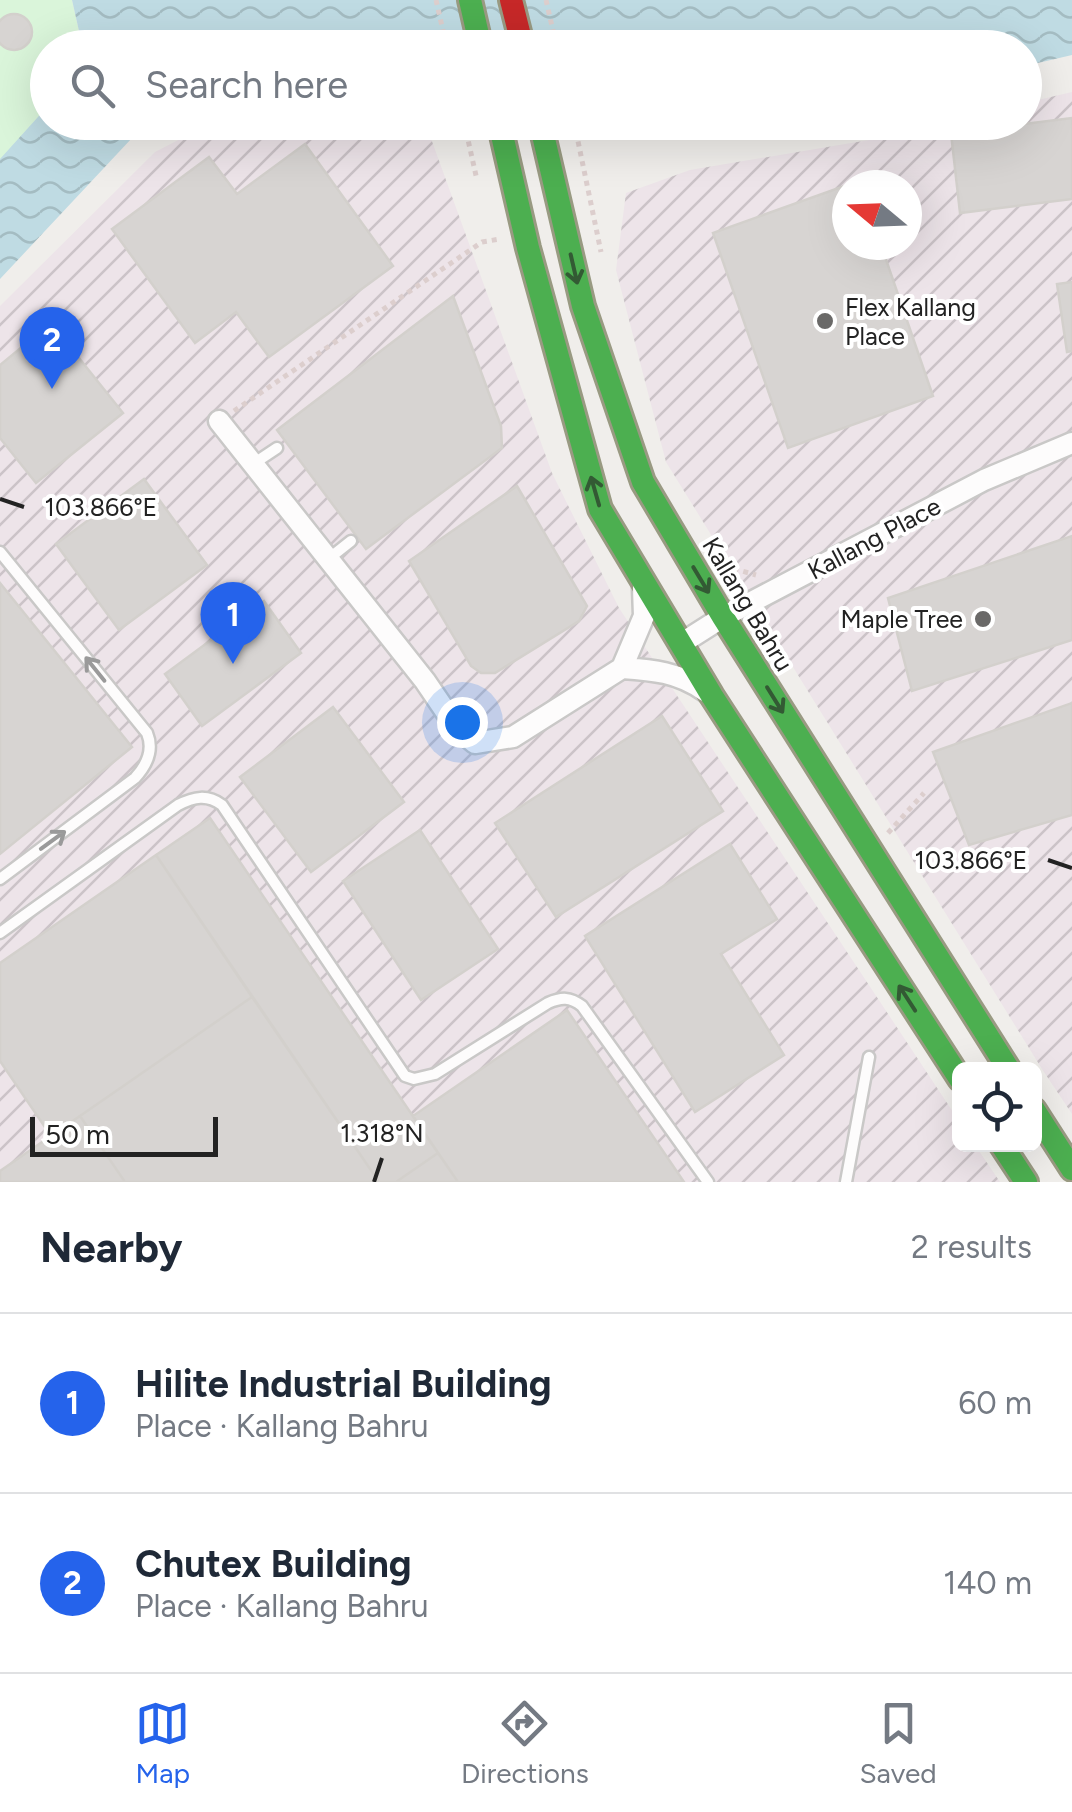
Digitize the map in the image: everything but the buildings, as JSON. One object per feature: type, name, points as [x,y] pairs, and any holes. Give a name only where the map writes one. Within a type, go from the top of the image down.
[{"type":"main road","points":[[470,0],[477,30]]},
{"type":"main road","points":[[512,0],[518,30]]},
{"type":"main road","points":[[502,140],[600,509],[712,696],[952,1068]]},
{"type":"main road","name":"Kallang Bahru","points":[[544,140],[583,306],[643,482],[723,617],[1004,1062]]},
{"type":"main road","points":[[1042,1122],[1072,1169]]},
{"type":"main road","points":[[1007,1152],[1026,1182]]},
{"type":"street","points":[[219,421],[457,728],[475,742],[513,736],[622,668],[644,616],[641,576]]},
{"type":"street","name":"Kallang Place","points":[[682,643],[723,617],[984,480],[1072,443]]},
{"type":"street","points":[[622,668],[675,674],[712,696]]},
{"type":"lane","points":[[252,464],[277,448]]},
{"type":"lane","points":[[326,560],[352,541]]},
{"type":"lane","points":[[0,552],[147,733],[150,748],[145,767],[135,778],[0,878]]},
{"type":"lane","points":[[0,933],[178,804],[207,797],[222,805],[405,1076],[424,1078],[435,1074],[548,1003],[567,998],[582,1006],[708,1182]]},
{"type":"lane","points":[[846,1182],[869,1057]]},
{"type":"path","points":[[436,0],[443,30]]},
{"type":"path","points":[[546,0],[553,30]]},
{"type":"path","points":[[468,140],[478,180]]},
{"type":"path","points":[[578,140],[603,264]]},
{"type":"path","points":[[219,421],[482,242],[500,239]]},
{"type":"path","points":[[714,558],[725,567],[751,575],[765,574]]},
{"type":"path","points":[[895,846],[888,834],[924,792]]},
{"type":"shaded area","points":[[1072,92],[1072,1114],[666,462],[616,270],[626,193],[690,170],[869,140],[1042,140],[1042,99]]},
{"type":"shaded area","points":[[178,140],[432,140],[552,473],[619,608],[952,1110],[952,1152],[980,1152],[1000,1182],[0,1182],[0,306],[155,152]]},
{"type":"green space","points":[[0,0],[72,0],[79,30],[30,30],[30,127],[0,163]]},
{"type":"water","points":[[72,0],[1072,0],[1072,55],[1042,62],[1042,30],[79,30]]},
{"type":"water","points":[[30,126],[30,140],[130,140],[0,279],[0,159]]},
{"type":"traffic: fast","points":[[470,0],[477,30]]},
{"type":"traffic: fast","points":[[503,140],[528,248],[600,509],[712,696],[952,1067]]},
{"type":"traffic: fast","points":[[544,140],[583,306],[643,482],[723,617],[1004,1062]]},
{"type":"traffic: fast","points":[[1042,1122],[1072,1169]]},
{"type":"traffic: fast","points":[[1006,1152],[1026,1182]]},
{"type":"traffic: jam","points":[[511,0],[518,30]]},
{"type":"place","name":"Flex Kallang Place","points":[[825,321]]},
{"type":"place","name":"Chutex Building","points":[[52,389]]},
{"type":"place","name":"Maple Tree","points":[[983,619]]},
{"type":"place","name":"Hilite Industrial Building","points":[[233,664]]}]
